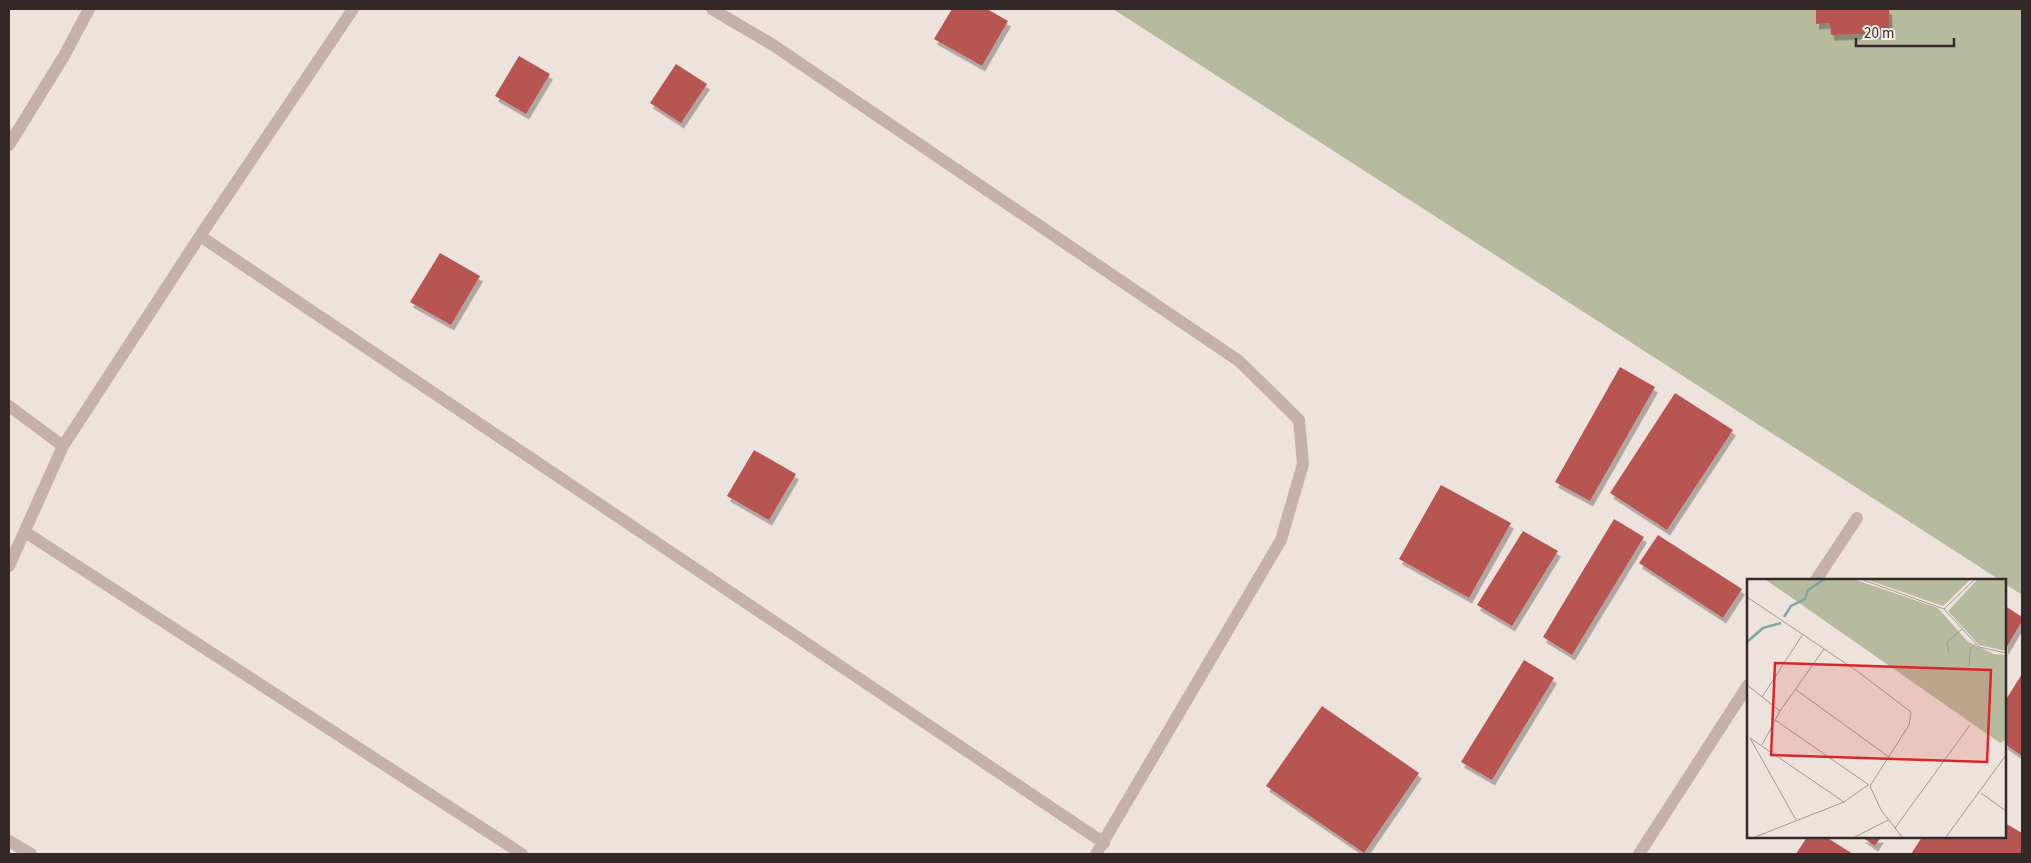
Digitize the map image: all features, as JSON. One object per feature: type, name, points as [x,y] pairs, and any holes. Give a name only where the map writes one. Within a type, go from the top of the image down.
[{"type":"street","points":[[9,145],[64,56],[89,9]]},
{"type":"street","points":[[9,566],[63,446],[200,236],[353,9]]},
{"type":"street","points":[[712,9],[781,51],[1239,361],[1299,420],[1303,464],[1281,540],[1096,854]]},
{"type":"street","points":[[200,236],[1104,843]]},
{"type":"street","points":[[9,406],[63,446]]},
{"type":"street","points":[[1817,579],[1857,518]]},
{"type":"street","points":[[25,532],[522,854]]},
{"type":"street","points":[[1640,854],[1747,688]]},
{"type":"street","points":[[9,841],[31,854]]},
{"type":"green space","points":[[1113,9],[2022,9],[2022,595],[2006,585],[2006,579],[1998,579]]},
{"type":"building","points":[[952,9],[987,9],[1008,21],[982,66],[934,39]]},
{"type":"building","points":[[1816,9],[1889,9],[1890,33],[1831,35],[1830,23],[1816,24]]},
{"type":"building","points":[[519,56],[550,74],[526,114],[495,96]]},
{"type":"building","points":[[676,64],[707,84],[681,123],[650,103]]},
{"type":"building","points":[[440,253],[480,276],[451,325],[410,302]]},
{"type":"building","points":[[1620,367],[1655,387],[1590,501],[1555,482]]},
{"type":"building","points":[[1675,393],[1733,430],[1667,530],[1610,493]]},
{"type":"building","points":[[754,450],[796,474],[769,520],[727,496]]},
{"type":"building","points":[[1441,485],[1511,523],[1469,598],[1399,559]]},
{"type":"building","points":[[1614,519],[1644,537],[1572,655],[1543,637]]},
{"type":"building","points":[[1523,531],[1558,551],[1512,626],[1477,605]]},
{"type":"building","points":[[1658,535],[1742,589],[1723,618],[1639,563]]},
{"type":"building","points":[[2006,607],[2022,617],[2022,621],[2006,648]]},
{"type":"building","points":[[1524,660],[1554,678],[1492,780],[1461,762]]},
{"type":"building","points":[[2022,674],[2022,756],[2006,745],[2006,699]]},
{"type":"building","points":[[1322,706],[1419,773],[1364,853],[1266,786]]},
{"type":"building","points":[[2006,824],[2022,833],[2022,854],[1911,854],[1921,838],[2006,838]]},
{"type":"building","points":[[1806,838],[1828,838],[1853,854],[1796,854]]},
{"type":"building","points":[[1863,838],[1880,838],[1875,846]]}]
